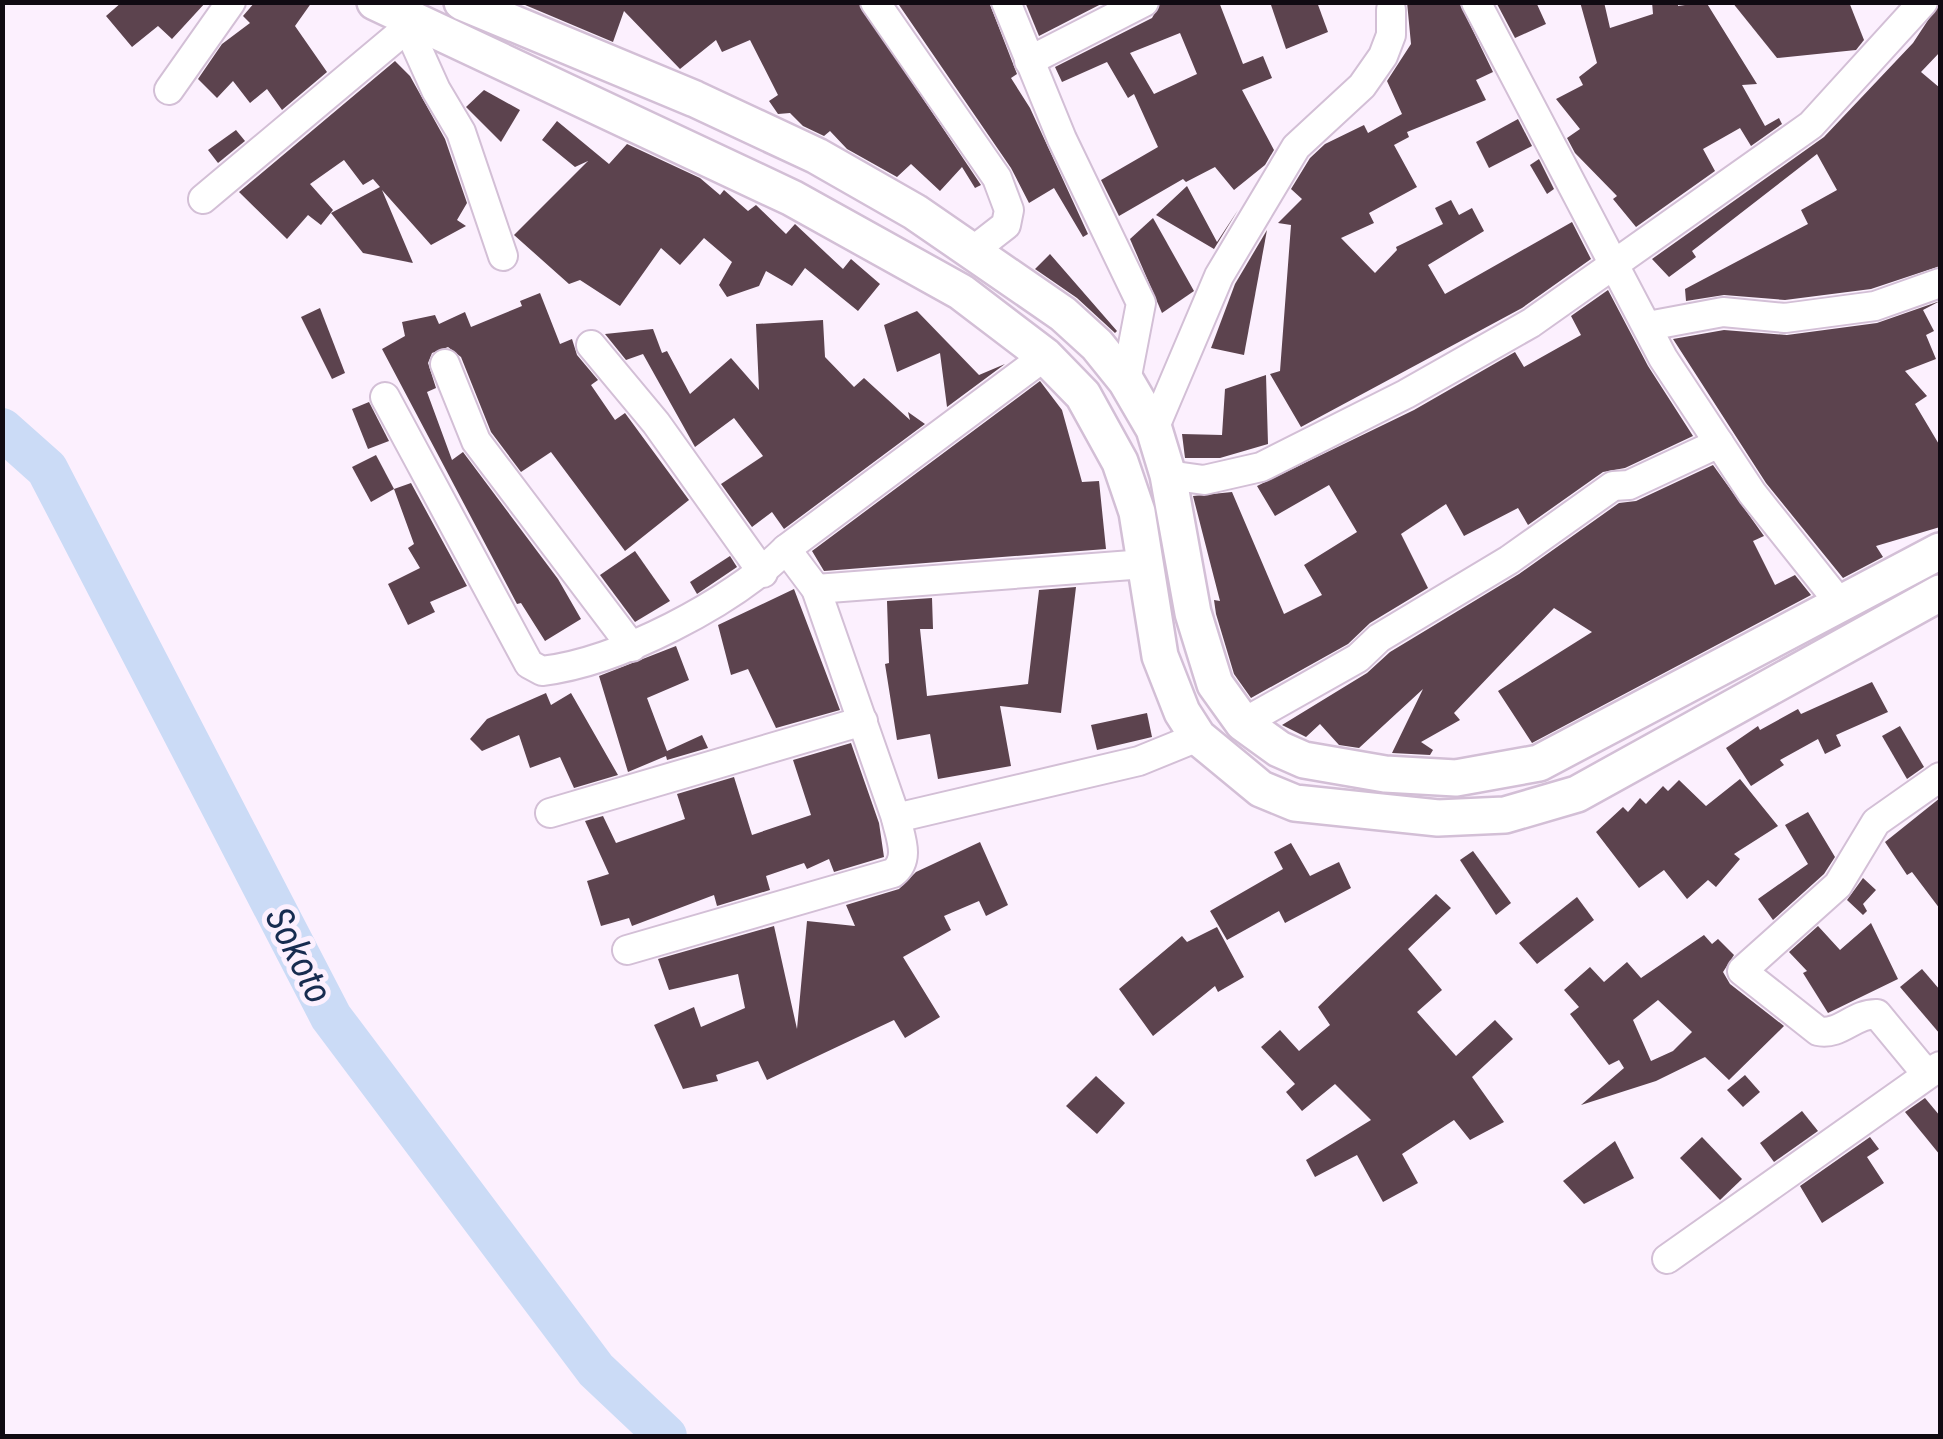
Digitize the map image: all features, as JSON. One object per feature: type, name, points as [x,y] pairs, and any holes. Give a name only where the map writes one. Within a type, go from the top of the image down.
[{"type":"street","points":[[169,90],[231,2]]},
{"type":"street","points":[[375,2],[411,26],[792,198],[961,292],[1045,356],[1083,394],[1101,422],[1137,512],[1168,684],[1198,737],[1248,779],[1280,798],[1382,816],[1505,814],[1577,794],[1939,600]]},
{"type":"street","points":[[875,2],[997,178],[1009,210],[1006,224],[970,252]]},
{"type":"street","points":[[1006,2],[1029,61],[1141,304],[1126,382]]},
{"type":"street","points":[[1029,61],[1144,2]]},
{"type":"street","points":[[1476,2],[1616,263],[1662,358],[1752,493],[1839,602]]},
{"type":"street","points":[[1168,476],[1204,480],[1261,466],[1406,394],[1531,323],[1812,125],[1923,2]]},
{"type":"street","points":[[477,5],[817,156],[915,212],[1063,314],[1096,344],[1126,382],[1154,429],[1168,476],[1206,663],[1229,707],[1243,723],[1279,749],[1322,766],[1456,778],[1539,763],[1940,551]]},
{"type":"street","points":[[1154,429],[1219,276],[1253,226],[1296,146],[1362,86],[1383,56],[1392,34],[1392,5]]},
{"type":"street","points":[[203,199],[411,26]]},
{"type":"street","points":[[411,26],[461,132],[503,256]]},
{"type":"street","points":[[1648,326],[1723,312],[1786,318],[1875,306],[1940,283]]},
{"type":"street","points":[[591,345],[656,424],[762,573]]},
{"type":"street","points":[[385,397],[529,664],[542,671],[632,647],[762,573],[786,549],[1045,356]]},
{"type":"street","points":[[445,364],[476,441],[632,647]]},
{"type":"street","points":[[1243,723],[1358,658],[1379,638],[1509,560],[1612,486],[1629,485],[1719,443]]},
{"type":"street","points":[[627,950],[894,873],[904,856],[896,818],[816,589],[786,549]]},
{"type":"street","points":[[816,589],[1145,564]]},
{"type":"street","points":[[550,813],[863,722]]},
{"type":"street","points":[[896,818],[1139,761],[1198,737]]},
{"type":"street","points":[[1248,779],[1279,749]]},
{"type":"street","points":[[1935,1068],[1920,1066],[1877,1014],[1862,1015],[1832,1032],[1818,1031],[1742,971],[1838,885],[1876,822],[1940,777]]},
{"type":"street","points":[[1667,1259],[1935,1068]]},
{"type":"building","points":[[122,2],[206,2],[172,39],[158,26],[132,47],[106,16]]},
{"type":"building","points":[[255,2],[312,2],[295,26],[327,72],[282,110],[267,89],[250,103],[233,81],[217,98],[198,79],[222,44],[250,23],[243,16]]},
{"type":"building","points":[[518,2],[858,2],[981,185],[975,188],[962,167],[940,191],[911,164],[897,177],[847,149],[830,131],[824,136],[803,126],[790,113],[778,114],[769,101],[778,95],[750,40],[722,52],[716,40],[680,69],[624,11],[613,42]]},
{"type":"building","points":[[897,2],[989,2],[1017,74],[1011,78],[1030,108],[1088,234],[1083,237],[1054,188],[1029,203],[1011,168]]},
{"type":"building","points":[[1025,2],[1105,2],[1039,36]]},
{"type":"building","points":[[1161,2],[1219,2],[1243,64],[1263,56],[1272,78],[1242,90],[1274,150],[1265,165],[1234,190],[1215,167],[1186,182],[1183,179],[1119,216],[1101,180],[1158,147],[1134,94],[1128,98],[1107,62],[1062,82],[1055,67],[1152,18]],"holes":[[[1180,33],[1197,74],[1154,94],[1130,53]]]},
{"type":"building","points":[[1270,2],[1317,2],[1328,32],[1286,49]]},
{"type":"building","points":[[1407,2],[1459,2],[1493,72],[1476,80],[1486,100],[1407,132],[1409,137],[1394,145],[1417,187],[1369,213],[1374,223],[1341,238],[1375,273],[1396,247],[1443,224],[1435,208],[1451,200],[1459,215],[1472,208],[1484,231],[1428,265],[1445,294],[1572,222],[1591,259],[1522,308],[1301,427],[1270,374],[1280,371],[1291,225],[1278,223],[1302,199],[1291,189],[1310,158],[1325,144],[1364,125],[1368,133],[1402,114],[1387,81],[1411,44]]},
{"type":"building","points":[[1496,2],[1536,2],[1546,24],[1515,38]]},
{"type":"building","points":[[1580,2],[1604,2],[1610,28],[1653,14],[1652,2],[1678,2],[1678,6],[1706,2],[1757,84],[1742,85],[1765,126],[1779,118],[1782,124],[1751,146],[1740,128],[1703,149],[1715,171],[1636,227],[1613,199],[1617,196],[1575,153],[1567,138],[1580,129],[1556,99],[1583,85],[1579,77],[1597,63]]},
{"type":"building","points":[[1732,2],[1849,2],[1864,40],[1856,50],[1777,58]]},
{"type":"building","points":[[1940,2],[1940,52],[1921,72],[1940,88],[1940,266],[1871,289],[1785,300],[1724,295],[1686,301],[1685,289],[1808,224],[1801,210],[1837,190],[1817,154],[1692,251],[1696,257],[1669,277],[1652,259],[1824,137],[1913,43]]},
{"type":"building","points":[[395,61],[410,76],[445,139],[467,203],[457,220],[466,226],[431,245],[382,190],[413,263],[363,253],[331,213],[380,187],[373,179],[363,185],[344,160],[310,184],[333,210],[321,225],[308,215],[287,239],[239,192]]},
{"type":"building","points":[[484,90],[520,110],[501,142],[466,107]]},
{"type":"building","points":[[1518,119],[1532,146],[1489,168],[1476,142]]},
{"type":"building","points":[[557,121],[609,164],[627,144],[700,178],[720,195],[724,190],[748,211],[756,205],[786,234],[795,224],[843,269],[851,259],[880,284],[858,311],[805,268],[792,286],[766,271],[759,286],[727,297],[719,285],[732,262],[704,238],[680,265],[661,248],[620,306],[580,280],[569,284],[514,235],[588,161],[575,167],[542,140]]},
{"type":"building","points":[[236,130],[245,141],[218,163],[208,150]]},
{"type":"building","points":[[1539,159],[1554,189],[1547,194],[1530,165]]},
{"type":"building","points":[[1187,186],[1217,242],[1238,210],[1214,249],[1156,215]]},
{"type":"building","points":[[1153,218],[1194,291],[1162,313],[1130,239]]},
{"type":"building","points":[[1267,230],[1244,355],[1211,348],[1235,284]]},
{"type":"building","points":[[1050,254],[1115,333],[1077,298],[1035,269]]},
{"type":"building","points":[[1608,290],[1648,366],[1693,436],[1625,468],[1603,472],[1528,525],[1518,508],[1464,536],[1446,504],[1401,534],[1428,588],[1370,623],[1348,644],[1251,698],[1234,674],[1216,614],[1214,600],[1220,601],[1193,496],[1232,492],[1284,614],[1322,595],[1304,565],[1357,532],[1329,485],[1275,516],[1257,486],[1414,410],[1515,352],[1524,367],[1581,335],[1571,316]]},
{"type":"building","points":[[540,293],[560,344],[572,339],[577,355],[598,380],[591,385],[615,420],[625,413],[689,500],[625,551],[551,452],[521,472],[491,432],[461,357],[448,347],[432,353],[428,363],[436,388],[427,392],[452,460],[463,452],[558,579],[581,619],[545,641],[521,603],[517,604],[382,349],[405,336],[402,322],[435,315],[439,324],[465,312],[471,327],[522,306],[520,301]]},
{"type":"building","points":[[1940,301],[1923,310],[1934,331],[1926,335],[1936,359],[1905,371],[1927,396],[1915,404],[1940,446],[1940,527],[1876,546],[1883,557],[1843,578],[1766,483],[1673,339],[1724,330],[1787,335],[1877,323]]},
{"type":"building","points":[[320,308],[345,373],[332,379],[301,317]]},
{"type":"building","points":[[917,311],[979,375],[1005,364],[947,407],[940,353],[897,372],[884,325]]},
{"type":"building","points":[[823,320],[825,357],[854,387],[864,378],[910,420],[908,412],[925,424],[784,529],[772,512],[752,527],[721,484],[763,456],[734,418],[695,447],[643,354],[626,360],[605,334],[653,329],[662,353],[667,351],[690,394],[731,358],[759,390],[756,324]]},
{"type":"building","points":[[1266,375],[1268,444],[1220,458],[1185,458],[1182,434],[1222,435],[1225,389]]},
{"type":"building","points":[[1040,381],[1062,410],[1082,482],[1099,481],[1106,549],[824,571],[812,551]]},
{"type":"building","points":[[369,402],[389,441],[368,449],[352,409]]},
{"type":"building","points":[[376,455],[394,489],[371,502],[352,467]]},
{"type":"building","points":[[1713,465],[1764,536],[1753,541],[1775,585],[1795,575],[1811,595],[1532,743],[1498,691],[1592,632],[1554,608],[1454,713],[1460,720],[1421,742],[1433,750],[1430,755],[1392,753],[1423,689],[1359,748],[1339,745],[1320,724],[1306,737],[1282,725],[1367,673],[1390,652],[1519,574],[1619,503],[1636,501]]},
{"type":"building","points":[[411,483],[467,586],[430,602],[435,612],[408,625],[388,584],[420,568],[408,548],[414,544],[394,489]]},
{"type":"building","points":[[635,551],[670,601],[635,622],[600,575]]},
{"type":"building","points":[[730,556],[737,567],[697,594],[690,582]]},
{"type":"building","points":[[1076,587],[1061,713],[1000,706],[1011,766],[938,779],[930,734],[897,740],[885,664],[889,663],[887,601],[932,598],[933,629],[920,629],[927,696],[1028,684],[1039,590]]},
{"type":"building","points":[[794,589],[840,710],[776,728],[748,669],[731,675],[718,625]]},
{"type":"building","points":[[676,646],[689,680],[647,698],[667,751],[702,735],[708,748],[667,760],[666,756],[628,772],[599,676]]},
{"type":"building","points":[[1872,682],[1888,712],[1836,735],[1841,746],[1825,754],[1818,739],[1780,760],[1784,765],[1751,786],[1726,748],[1758,726],[1760,730],[1798,709],[1801,714]]},
{"type":"building","points":[[546,693],[551,705],[571,693],[618,775],[574,788],[560,757],[530,768],[519,735],[482,751],[470,739],[487,719]]},
{"type":"building","points":[[1147,713],[1152,737],[1097,750],[1091,725]]},
{"type":"building","points":[[1900,726],[1924,767],[1907,779],[1882,736]]},
{"type":"building","points":[[851,743],[879,823],[884,857],[834,872],[829,859],[807,869],[804,863],[766,876],[770,890],[717,906],[714,895],[632,926],[629,918],[601,926],[587,881],[609,874],[585,821],[603,816],[616,843],[685,819],[677,794],[734,777],[752,835],[811,815],[793,760]]},
{"type":"building","points":[[1740,779],[1778,826],[1734,854],[1740,859],[1716,887],[1708,880],[1687,899],[1664,870],[1639,888],[1596,832],[1623,807],[1628,812],[1640,798],[1646,804],[1663,786],[1668,791],[1679,780],[1706,806]]},
{"type":"building","points":[[1940,798],[1940,909],[1912,872],[1907,875],[1885,842]]},
{"type":"building","points":[[1808,812],[1835,857],[1824,874],[1773,920],[1758,899],[1808,864],[1785,825]]},
{"type":"building","points":[[980,842],[1008,905],[986,916],[979,901],[944,916],[951,930],[903,957],[940,1017],[905,1038],[894,1020],[767,1080],[758,1061],[716,1075],[718,1081],[683,1089],[654,1025],[694,1007],[701,1027],[745,1008],[738,974],[669,990],[658,959],[774,926],[797,1029],[807,921],[855,926],[846,905],[899,889],[916,872]]},
{"type":"building","points":[[1291,843],[1310,876],[1339,862],[1351,888],[1285,923],[1279,911],[1227,940],[1210,911],[1283,869],[1274,852]]},
{"type":"building","points":[[1473,851],[1511,903],[1496,915],[1460,860]]},
{"type":"building","points":[[1863,878],[1876,890],[1863,904],[1867,911],[1863,915],[1847,900]]},
{"type":"building","points":[[1436,894],[1451,908],[1408,949],[1442,990],[1417,1012],[1456,1056],[1495,1020],[1513,1039],[1472,1077],[1504,1122],[1470,1140],[1454,1120],[1402,1154],[1418,1183],[1383,1202],[1357,1155],[1315,1177],[1306,1160],[1371,1120],[1335,1084],[1302,1111],[1286,1092],[1295,1084],[1261,1047],[1280,1030],[1299,1051],[1330,1025],[1318,1007]]},
{"type":"building","points":[[1577,897],[1594,920],[1537,964],[1519,943]]},
{"type":"building","points":[[1871,923],[1898,979],[1828,1013],[1803,973],[1807,971],[1789,952],[1818,926],[1840,950]]},
{"type":"building","points":[[1217,927],[1244,977],[1218,992],[1215,986],[1153,1036],[1119,989],[1182,936],[1187,942]]},
{"type":"building","points":[[1704,935],[1712,944],[1718,939],[1734,955],[1723,972],[1730,984],[1784,1026],[1729,1080],[1705,1057],[1656,1081],[1581,1105],[1624,1068],[1619,1060],[1609,1065],[1570,1014],[1579,1007],[1564,990],[1590,967],[1604,982],[1627,962],[1641,978]],"holes":[[[1658,1000],[1692,1032],[1673,1051],[1651,1061],[1633,1020]]]},
{"type":"building","points":[[1922,969],[1940,990],[1940,1034],[1900,987]]},
{"type":"building","points":[[1745,1075],[1760,1092],[1743,1107],[1727,1090]]},
{"type":"building","points":[[1096,1076],[1125,1103],[1097,1134],[1066,1106]]},
{"type":"building","points":[[1925,1098],[1940,1116],[1940,1155],[1905,1112]]},
{"type":"building","points":[[1802,1111],[1818,1131],[1774,1162],[1760,1143]]},
{"type":"building","points":[[1702,1137],[1742,1179],[1720,1200],[1680,1158]]},
{"type":"building","points":[[1870,1137],[1879,1149],[1867,1157],[1884,1183],[1822,1223],[1800,1186]]},
{"type":"building","points":[[1615,1141],[1634,1178],[1584,1204],[1563,1181]]},
{"type":"waterway","name":"Sokoto","points":[[2,429],[47,469],[331,1017],[596,1370],[666,1436]]}]
